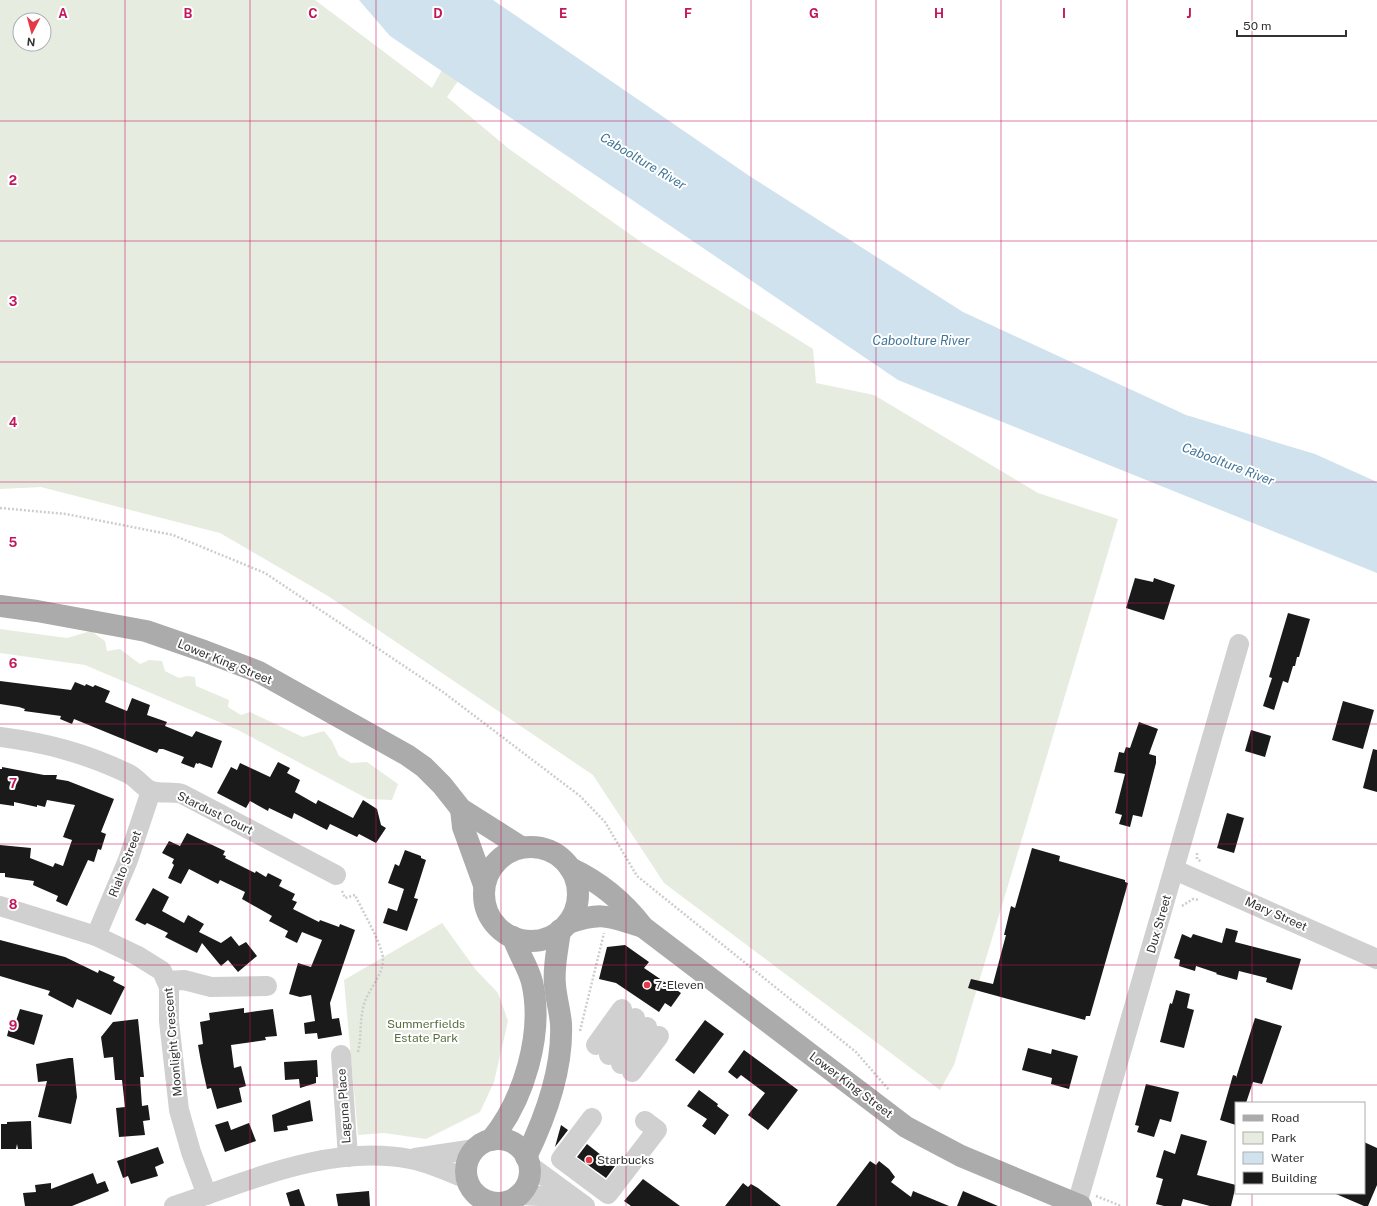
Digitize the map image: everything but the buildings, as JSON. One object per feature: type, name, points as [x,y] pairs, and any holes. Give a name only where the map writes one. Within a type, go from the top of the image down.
[{"type":"main road","name":"Lower King Street","points":[[0,606],[37,611],[146,631],[259,672],[407,755],[424,767],[442,785],[461,809],[521,847]]},
{"type":"main road","points":[[461,809],[463,827],[484,885]]},
{"type":"main road","points":[[535,846],[549,850],[561,857],[570,868],[575,878],[577,901],[574,913],[564,926],[550,937],[538,940],[525,940],[513,937],[502,931],[492,922],[486,910],[483,898],[484,885],[489,872],[497,860],[508,852],[521,847],[535,846]]},
{"type":"main road","points":[[570,868],[586,875],[629,909],[643,927]]},
{"type":"main road","points":[[564,926],[584,918],[604,915],[643,927]]},
{"type":"main road","points":[[513,937],[517,951],[526,965],[532,980],[537,1014],[531,1052],[520,1092],[511,1112],[467,1163],[472,1193],[488,1201],[495,1202],[511,1200],[528,1182],[528,1161],[548,1105],[557,1068],[561,1024],[554,984],[555,968],[564,926]]},
{"type":"main road","name":"Lower King Street","points":[[643,927],[906,1127],[961,1156],[1085,1202]]},
{"type":"main road","points":[[483,1144],[507,1140],[522,1150],[528,1161]]},
{"type":"street","name":"Dux Street","points":[[1085,1202],[1175,870],[1239,644]]},
{"type":"street","points":[[0,737],[57,746],[91,757],[134,776],[151,791]]},
{"type":"street","name":"Stardust Court","points":[[151,791],[170,791],[182,794],[336,875]]},
{"type":"street","name":"Rialto Street","points":[[96,936],[128,860],[151,791]]},
{"type":"street","name":"Mary Street","points":[[1175,870],[1377,959]]},
{"type":"street","name":"Moonlight Crescent","points":[[0,906],[96,936],[154,965],[162,971],[167,980],[172,1064],[179,1110],[191,1152],[207,1195]]},
{"type":"street","name":"Moonlight Crescent","points":[[167,980],[184,980],[211,987],[267,986]]},
{"type":"street","points":[[641,1023],[615,1059],[641,1023]]},
{"type":"street","name":"Laguna Place","points":[[348,1057],[348,1157]]},
{"type":"street","points":[[592,1118],[561,1159],[608,1194],[657,1130],[645,1120]]},
{"type":"street","points":[[411,1159],[483,1144]]},
{"type":"street","points":[[174,1206],[284,1169],[303,1164],[348,1157],[374,1156],[411,1159],[441,1168],[472,1193]]},
{"type":"street","points":[[528,1161],[585,1206]]},
{"type":"street","points":[[511,1200],[539,1196],[562,1206]]},
{"type":"path","points":[[0,508],[66,514],[173,535],[265,572],[443,692],[580,796],[605,822],[637,876],[856,1052],[894,1093]]},
{"type":"path","points":[[1196,852],[1197,859],[1204,864]]},
{"type":"path","points":[[336,875],[345,898],[355,895],[382,953],[380,972],[366,1000],[361,1016],[361,1033],[348,1057]]},
{"type":"path","points":[[1181,907],[1193,899],[1200,900]]},
{"type":"path","points":[[1085,1202],[1099,1189]]},
{"type":"green space","points":[[0,0],[315,0],[432,88],[442,70],[458,81],[447,97],[509,149],[644,244],[813,349],[816,383],[874,395],[1038,493],[1118,519],[954,1065],[940,1090],[664,883],[593,775],[328,596],[220,533],[41,487],[0,489]]},
{"type":"green space","points":[[0,629],[67,638],[91,631],[105,641],[107,651],[120,649],[140,664],[149,660],[162,661],[165,671],[179,678],[187,676],[195,677],[196,686],[229,700],[228,707],[241,715],[250,712],[303,737],[324,731],[332,741],[339,756],[351,763],[367,762],[398,784],[392,800],[368,799],[238,730],[85,665],[0,653]]},
{"type":"green space","name":"Summerfields Estate Park","points":[[442,923],[476,970],[498,993],[508,1021],[494,1082],[480,1112],[426,1139],[384,1133],[358,1135],[344,980]]},
{"type":"water","name":"Caboolture River","points":[[359,0],[493,0],[748,175],[963,312],[1186,415],[1315,454],[1377,482],[1377,573],[898,380],[390,36]]},
{"type":"place","name":"7-Eleven","points":[[647,985]]},
{"type":"place","name":"Starbucks","points":[[589,1160]]}]
